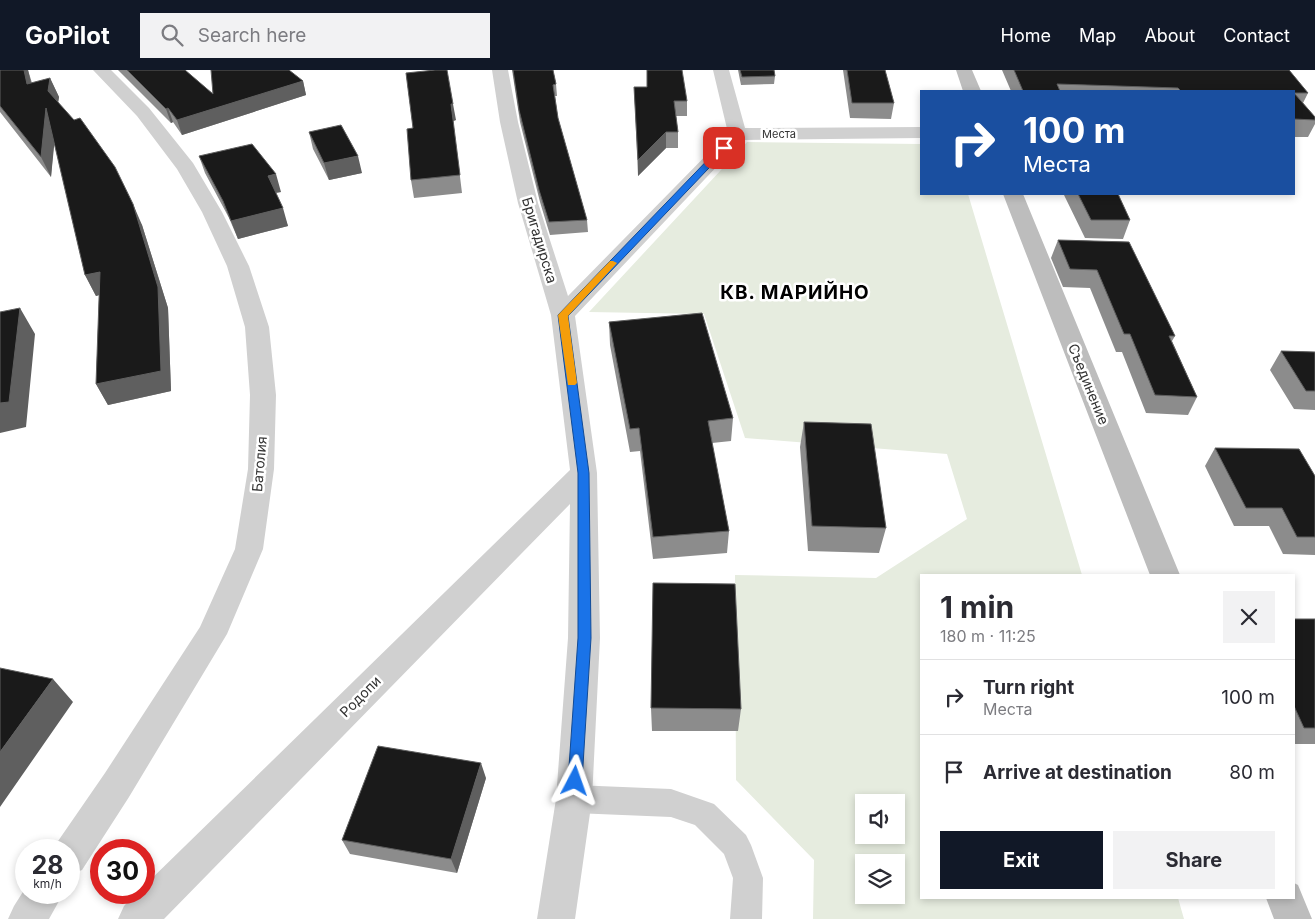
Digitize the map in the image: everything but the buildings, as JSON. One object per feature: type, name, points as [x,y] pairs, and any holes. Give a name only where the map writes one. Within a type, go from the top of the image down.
[{"type":"street","name":"Батолия","points":[[80,840],[212,634],[249,549],[261,469],[263,395],[257,327],[238,266],[212,212],[186,167],[143,112],[101,70]]},
{"type":"street","name":"Бригадирска","points":[[500,70],[528,203],[563,315],[584,473],[584,638],[574,799],[556,919]]},
{"type":"street","points":[[563,315],[737,134],[721,70]]},
{"type":"street","points":[[964,70],[972,90]]},
{"type":"street","name":"Места","points":[[737,134],[920,133]]},
{"type":"street","name":"Съединение","points":[[1013,195],[1165,574]]},
{"type":"street","name":"Родопи","points":[[136,919],[584,473]]},
{"type":"street","points":[[1285,899],[1293,919]]},
{"type":"street","points":[[27,919],[37,904]]},
{"type":"lane","points":[[574,799],[671,804],[704,814],[736,845],[748,878],[746,919]]},
{"type":"shaded area","points":[[747,142],[920,144],[920,195],[968,195],[1082,574],[920,574],[920,899],[1178,899],[1184,919],[813,919],[814,860],[736,780],[735,575],[876,578],[967,519],[947,454],[745,438],[704,314],[589,312]]},
{"type":"slow traffic","points":[[572,383],[563,315],[613,263]]},
{"type":"district","name":"КВ. МАРИЙНО","points":[[795,292]]},
{"type":"route","points":[[575,781],[584,638],[584,473],[563,315],[724,148]]}]
